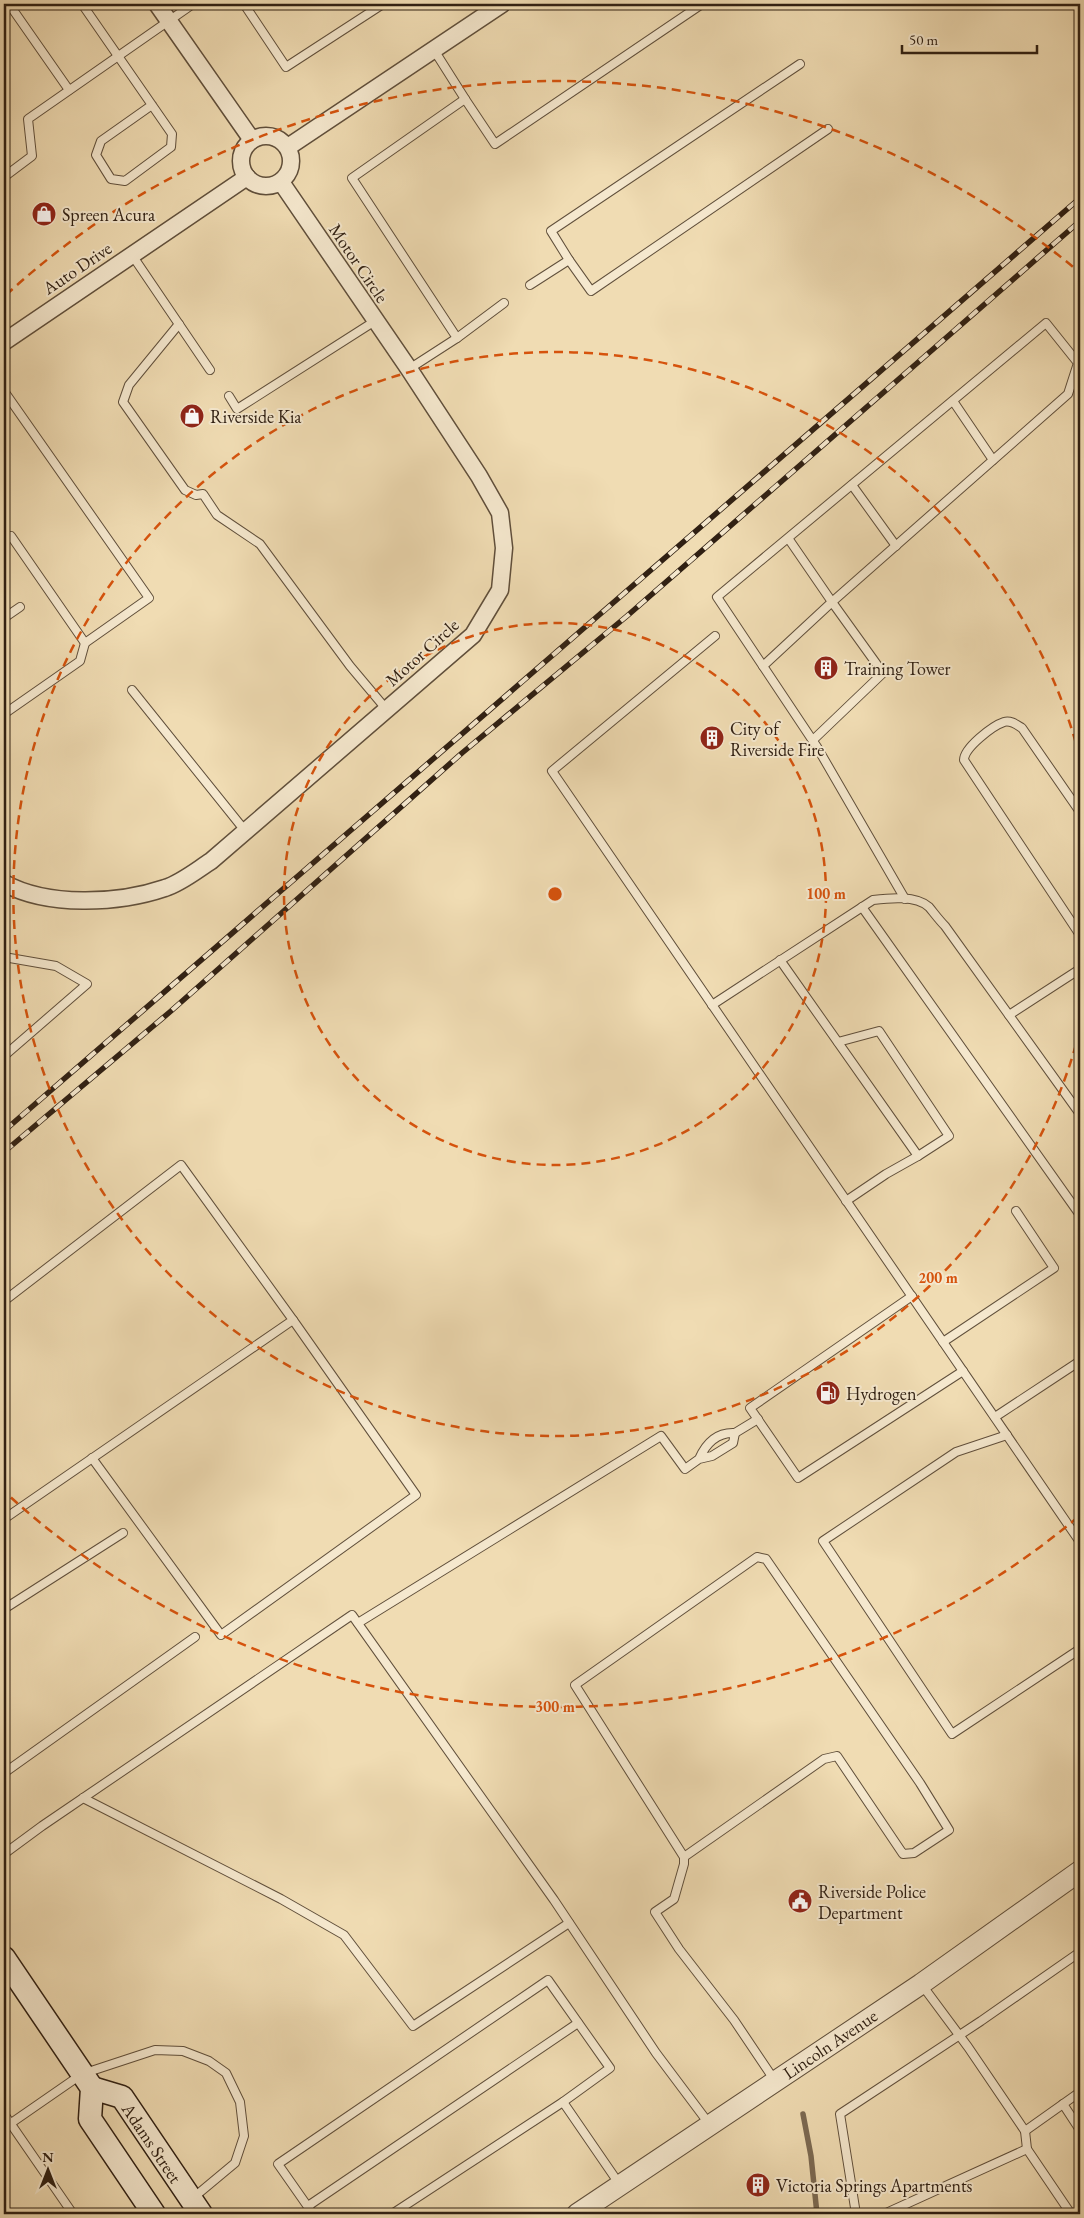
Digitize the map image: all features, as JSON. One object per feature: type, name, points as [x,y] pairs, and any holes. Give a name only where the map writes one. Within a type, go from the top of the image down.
[{"type":"main road","points":[[4,1958],[87,2081],[90,2119],[154,2214]]},
{"type":"main road","name":"Adams Street","points":[[87,2081],[122,2097],[196,2207]]},
{"type":"street","points":[[157,4],[252,140]]},
{"type":"street","points":[[288,147],[502,4]]},
{"type":"street","points":[[264,135],[272,136],[278,138],[288,147],[292,162],[290,170],[281,182],[266,186],[259,185],[247,177],[241,164],[241,158],[246,145],[252,140],[264,135]]},
{"type":"street","name":"Auto Drive","points":[[4,342],[247,177]]},
{"type":"street","name":"Motor Circle","points":[[4,883],[14,888],[71,901],[114,900],[166,888],[211,861],[473,635],[500,590],[504,548],[500,513],[479,476],[409,369],[281,182]]},
{"type":"street","name":"Lincoln Avenue","points":[[577,2214],[921,1984],[1080,1871]]},
{"type":"lane","points":[[9,4],[69,90]]},
{"type":"lane","points":[[82,4],[152,105],[172,134],[170,146],[125,181],[111,179],[96,155],[101,141],[152,105]]},
{"type":"lane","points":[[4,177],[32,156],[28,120],[193,4]]},
{"type":"lane","points":[[244,4],[286,67],[383,4]]},
{"type":"lane","points":[[434,50],[495,144],[702,4]]},
{"type":"lane","points":[[800,64],[551,231],[592,291],[828,129]]},
{"type":"lane","points":[[457,338],[352,178],[465,99]]},
{"type":"lane","points":[[132,255],[210,370]]},
{"type":"lane","points":[[530,286],[569,260]]},
{"type":"lane","points":[[409,369],[457,338],[504,303]]},
{"type":"lane","points":[[229,396],[238,409],[375,321]]},
{"type":"lane","points":[[763,666],[832,602],[1068,394],[1078,363],[1046,323],[717,597],[763,666],[813,740],[905,899]]},
{"type":"lane","points":[[179,324],[129,385],[123,402],[185,490],[196,495],[203,494],[217,515],[260,544],[350,666],[387,710]]},
{"type":"lane","points":[[4,391],[149,598],[85,643],[80,661],[4,714]]},
{"type":"lane","points":[[953,401],[993,460]]},
{"type":"lane","points":[[852,484],[896,546]]},
{"type":"lane","points":[[4,541],[10,536],[85,643]]},
{"type":"lane","points":[[788,538],[883,672],[813,740]]},
{"type":"lane","points":[[4,618],[20,607]]},
{"type":"lane","points":[[714,636],[552,772],[1080,1542]]},
{"type":"lane","points":[[132,690],[246,832]]},
{"type":"lane","points":[[1080,812],[1022,728],[1015,723],[1003,722],[968,747],[964,760],[1080,935]]},
{"type":"lane","points":[[712,1005],[874,900],[898,897],[927,905],[945,926],[1080,1114]]},
{"type":"lane","points":[[862,907],[1080,1215]]},
{"type":"lane","points":[[4,957],[56,966],[87,984],[4,1056]]},
{"type":"lane","points":[[780,960],[918,1156]]},
{"type":"lane","points":[[1009,1015],[1080,968]]},
{"type":"lane","points":[[838,1042],[879,1031],[949,1136],[846,1201]]},
{"type":"lane","points":[[4,1301],[180,1164],[416,1495],[221,1635],[92,1458]]},
{"type":"lane","points":[[943,1342],[1054,1268],[1016,1211]]},
{"type":"lane","points":[[912,1296],[750,1408],[798,1478],[963,1371]]},
{"type":"lane","points":[[4,1519],[293,1320]]},
{"type":"lane","points":[[995,1418],[1080,1361]]},
{"type":"lane","points":[[699,1459],[705,1445],[725,1432],[735,1433],[758,1419]]},
{"type":"lane","points":[[358,1624],[661,1436],[685,1469],[699,1459],[712,1456],[733,1443],[735,1433]]},
{"type":"lane","points":[[1007,1435],[956,1452],[823,1541],[952,1734],[1080,1649]]},
{"type":"lane","points":[[4,1609],[123,1533]]},
{"type":"lane","points":[[684,1856],[824,1759],[837,1756],[903,1854],[914,1853],[949,1830],[920,1783],[766,1559],[757,1557],[575,1684],[684,1856],[684,1864],[674,1899],[655,1912],[679,1949],[734,2020],[776,2081]]},
{"type":"lane","points":[[4,1854],[352,1615],[569,1923],[656,2053],[710,2125]]},
{"type":"lane","points":[[4,1773],[195,1637]]},
{"type":"lane","points":[[83,1798],[281,1899],[344,1935],[413,2026],[569,1923]]},
{"type":"lane","points":[[856,2214],[840,2114],[1080,1952]]},
{"type":"lane","points":[[313,2214],[278,2164],[548,1980],[610,2068],[563,2102],[392,2214]]},
{"type":"lane","points":[[921,1984],[959,2035],[1025,2131],[1027,2150],[1071,2214]]},
{"type":"lane","points":[[308,2206],[578,2022]]},
{"type":"lane","points":[[7,2126],[87,2081],[156,2050],[183,2051],[209,2061],[226,2073],[240,2102],[244,2136],[235,2163],[196,2207]]},
{"type":"lane","points":[[1025,2131],[1080,2092]]},
{"type":"lane","points":[[563,2102],[620,2185]]},
{"type":"lane","points":[[1062,2104],[1080,2130]]},
{"type":"lane","points":[[4,2114],[7,2126],[73,2214]]},
{"type":"lane","points":[[884,2214],[1027,2150]]},
{"type":"waterway","points":[[803,2114],[811,2156],[817,2214]]},
{"type":"railway","points":[[4,1131],[1080,198]]},
{"type":"railway","points":[[4,1152],[171,1011],[462,753],[627,616],[1080,221]]},
{"type":"place","name":"Spreen Acura","points":[[44,214]]},
{"type":"place","name":"Riverside Kia","points":[[192,416]]},
{"type":"place","name":"Training Tower","points":[[826,668]]},
{"type":"place","name":"City of Riverside Fire","points":[[712,738]]},
{"type":"place","name":"Hydrogen","points":[[828,1393]]},
{"type":"place","name":"Riverside Police Department","points":[[800,1901]]},
{"type":"place","name":"Victoria Springs Apartments","points":[[758,2185]]}]
